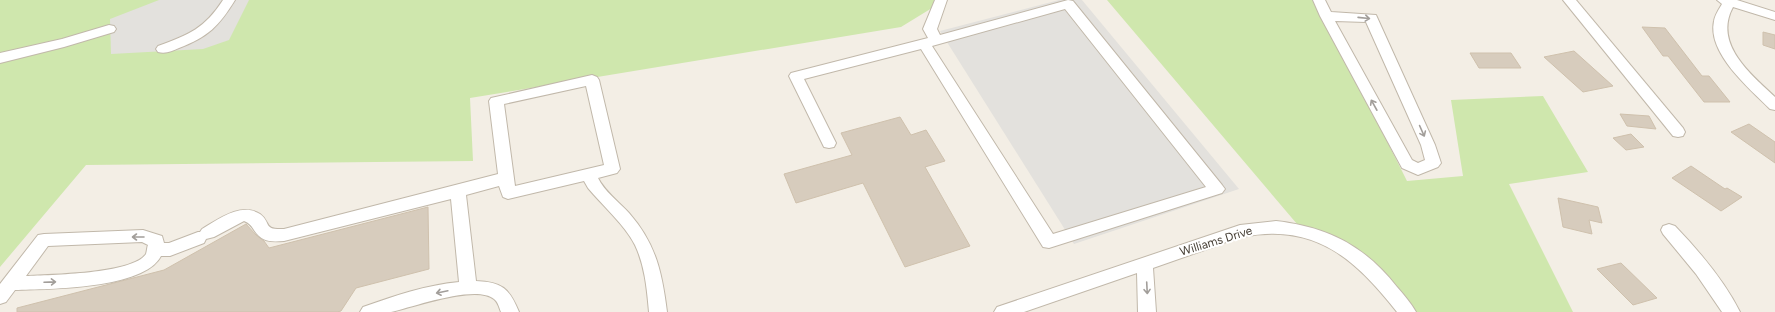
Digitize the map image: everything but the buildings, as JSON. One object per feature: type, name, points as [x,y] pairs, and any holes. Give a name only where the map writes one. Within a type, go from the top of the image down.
[{"type":"street","points":[[163,49],[197,36],[210,27],[229,0]]},
{"type":"street","points":[[829,143],[796,76],[930,42],[1068,4],[1217,189],[1049,242],[930,42],[930,29],[942,0]]},
{"type":"street","points":[[1319,0],[1326,16],[1407,164],[1418,169],[1433,163],[1428,145],[1371,18],[1326,16]]},
{"type":"street","points":[[1569,0],[1678,132]]},
{"type":"street","points":[[1775,16],[1726,1],[1720,20],[1720,32],[1723,44],[1730,57],[1741,71],[1775,105]]},
{"type":"street","points":[[0,58],[64,43],[109,29]]},
{"type":"street","points":[[592,80],[612,169],[589,175],[508,193],[496,101],[592,80]]},
{"type":"street","points":[[589,175],[593,184],[636,234],[646,252],[656,290],[658,312]]},
{"type":"street","points":[[156,250],[170,249],[203,236],[233,218],[245,215],[255,219],[262,231],[270,236],[284,235],[506,178]]},
{"type":"street","points":[[458,191],[468,287]]},
{"type":"street","name":"Williams Drive","points":[[1003,312],[1240,231],[1256,228],[1276,227],[1318,235],[1356,255],[1374,271],[1407,312]]},
{"type":"street","points":[[1669,230],[1690,252],[1708,276],[1731,312]]},
{"type":"street","points":[[0,297],[44,240],[143,236],[156,241],[156,250],[150,261],[137,268],[112,276],[94,280],[11,283]]},
{"type":"street","points":[[1144,264],[1147,312]]},
{"type":"street","points":[[369,312],[420,297],[468,287],[489,288],[499,292],[506,302],[510,312]]},
{"type":"green space","points":[[0,0],[945,0],[901,27],[470,98],[473,161],[86,165],[0,267]]},
{"type":"green space","points":[[1107,0],[1316,0],[1407,181],[1463,176],[1451,100],[1543,96],[1588,172],[1509,184],[1573,312],[1405,312],[1385,281],[1297,224]]},
{"type":"shaded area","points":[[159,0],[249,0],[229,40],[203,49],[111,54],[110,19]]},
{"type":"shaded area","points":[[1059,0],[1082,0],[1239,189],[1074,244],[940,31]]}]
